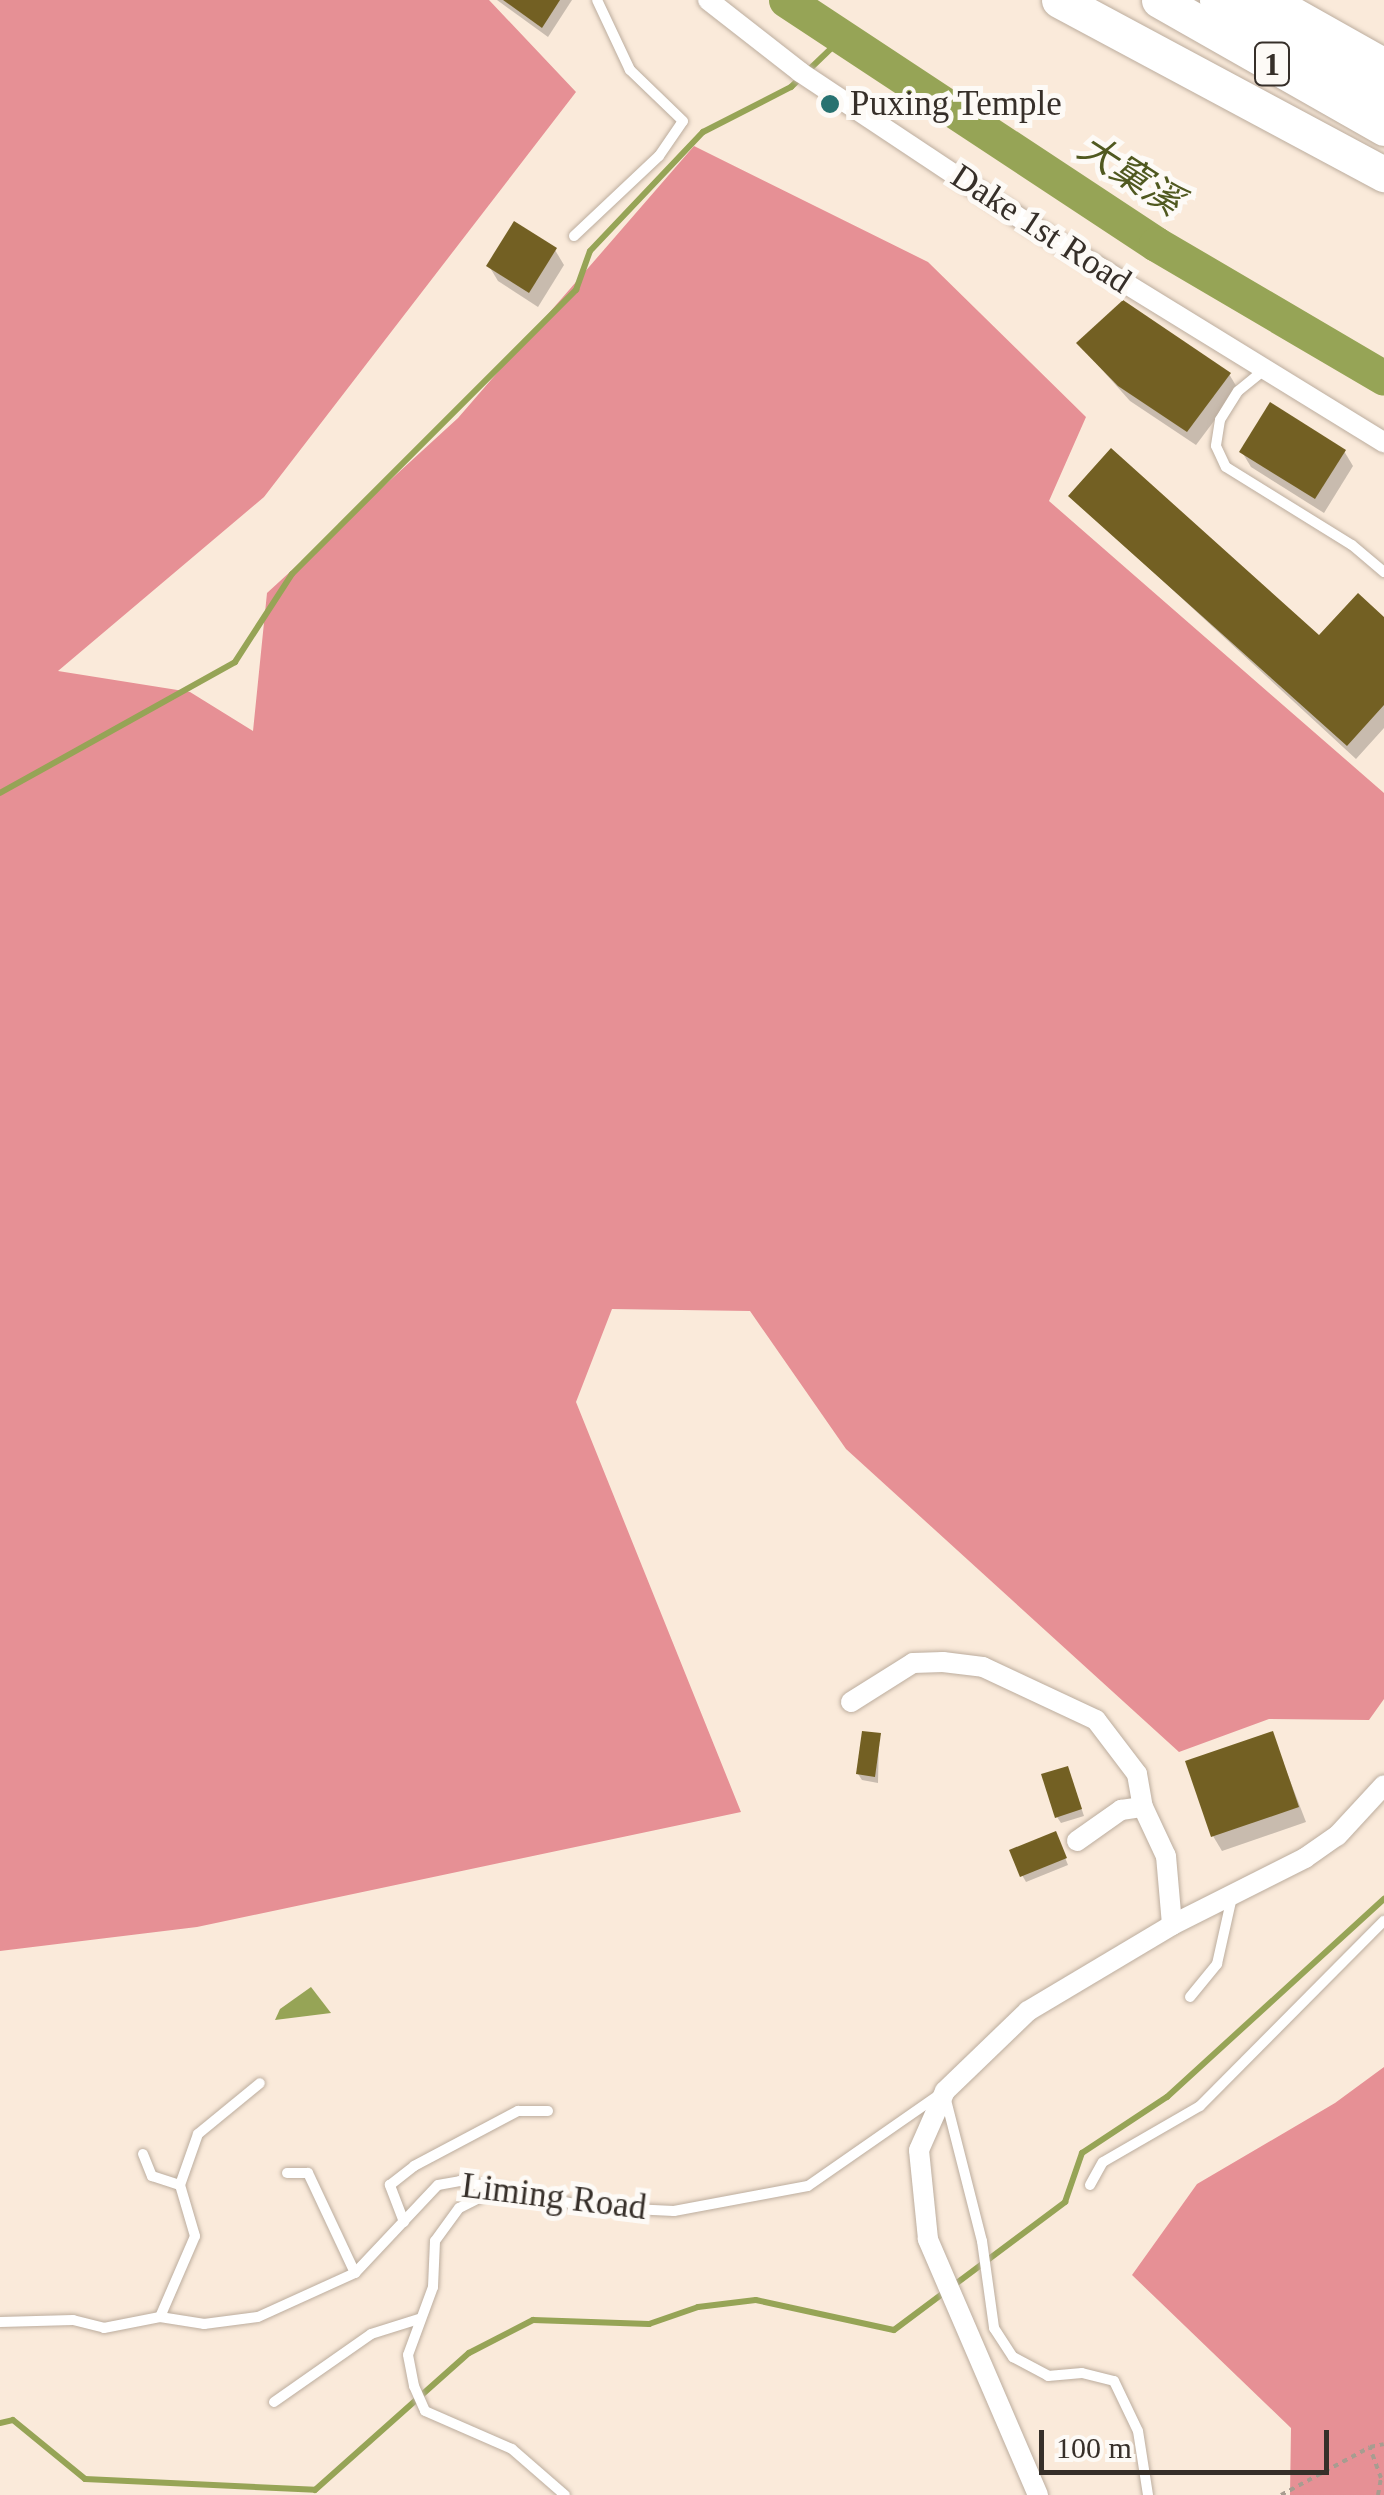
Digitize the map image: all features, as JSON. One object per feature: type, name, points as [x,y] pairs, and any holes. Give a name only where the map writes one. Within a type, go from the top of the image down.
[{"type":"highway","points":[[1060,0],[1384,174]]},
{"type":"highway","name":"1","points":[[1159,0],[1384,128]]},
{"type":"highway","points":[[1217,0],[1384,96]]},
{"type":"highway","name":"1","points":[[1268,0],[1384,66]]},
{"type":"street","name":"Dake 1st Road","points":[[708,0],[800,72],[1264,370],[1384,442]]},
{"type":"street","points":[[850,1702],[913,1663],[982,1668],[1096,1720],[1138,1774],[1144,1807],[1166,1856],[1172,1924]]},
{"type":"street","name":"Liming Road","points":[[944,2090],[1004,2028],[1172,1924],[1337,1836],[1384,1785]]},
{"type":"street","points":[[1077,1840],[1121,1810],[1144,1807]]},
{"type":"street","points":[[944,2090],[919,2150],[928,2239],[1038,2495]]},
{"type":"lane","points":[[574,236],[659,156],[684,120],[630,70],[596,0]]},
{"type":"lane","points":[[1264,370],[1238,392],[1220,420],[1216,446],[1226,467],[1283,508],[1352,545],[1384,572]]},
{"type":"lane","points":[[1190,1997],[1217,1964],[1233,1891]]},
{"type":"lane","points":[[1090,2185],[1103,2162],[1200,2106],[1384,1921]]},
{"type":"lane","points":[[160,2317],[195,2236],[180,2185],[198,2134],[260,2083]]},
{"type":"lane","points":[[944,2090],[982,2243],[994,2328],[1012,2356],[1048,2376],[1082,2374],[1114,2381],[1138,2431],[1148,2495]]},
{"type":"lane","name":"Liming Road","points":[[0,2322],[73,2320],[104,2328],[160,2317],[204,2324],[258,2317],[355,2273],[438,2185],[460,2181],[590,2207],[674,2212],[736,2204],[808,2186],[944,2090]]},
{"type":"lane","points":[[404,2222],[390,2185],[414,2166],[518,2110],[548,2110]]},
{"type":"lane","points":[[143,2154],[152,2176],[180,2185]]},
{"type":"lane","points":[[287,2173],[308,2173],[355,2273]]},
{"type":"lane","points":[[495,2190],[459,2208],[435,2242],[433,2287],[408,2355],[414,2386],[425,2411],[512,2449],[565,2495]]},
{"type":"lane","points":[[274,2402],[370,2334],[419,2319]]},
{"type":"path","points":[[1282,2495],[1370,2447],[1384,2444]]},
{"type":"path","points":[[1370,2447],[1381,2478],[1378,2495]]},
{"type":"shaded area","points":[[0,0],[489,0],[576,92],[264,497],[58,671],[190,692],[253,731],[267,593],[458,418],[694,146],[928,262],[1086,417],[1049,501],[1384,793],[1384,1699],[1369,1720],[1269,1719],[1179,1752],[846,1449],[750,1311],[612,1309],[576,1402],[741,1812],[197,1927],[0,1951]]},
{"type":"shaded area","points":[[311,1987],[331,2013],[275,2020],[280,2009]]},
{"type":"shaded area","points":[[1384,2067],[1384,2495],[1290,2495],[1291,2428],[1132,2275],[1197,2184],[1335,2103]]},
{"type":"building","points":[[503,0],[560,0],[542,28]]},
{"type":"building","points":[[514,221],[557,248],[529,293],[486,266]]},
{"type":"building","points":[[1123,300],[1231,373],[1187,432],[1118,386],[1076,343]]},
{"type":"building","points":[[1270,402],[1346,450],[1315,499],[1239,452]]},
{"type":"building","points":[[1111,448],[1319,635],[1358,593],[1384,617],[1384,705],[1347,746],[1068,496]]},
{"type":"building","points":[[862,1731],[881,1733],[875,1777],[856,1774]]},
{"type":"building","points":[[1273,1731],[1299,1807],[1211,1837],[1185,1761]]},
{"type":"building","points":[[1068,1766],[1082,1809],[1055,1818],[1041,1774]]},
{"type":"building","points":[[1056,1831],[1067,1858],[1020,1877],[1009,1850]]},
{"type":"waterway","name":"大窠溪","points":[[786,0],[1156,244],[1384,378]]},
{"type":"waterway","points":[[0,793],[235,662],[292,574],[576,290],[590,251],[703,132],[791,87],[843,37]]},
{"type":"waterway","points":[[0,2423],[13,2420],[85,2479],[315,2490],[469,2353],[533,2320],[649,2324],[698,2307],[756,2300],[894,2330],[1065,2202],[1082,2153],[1167,2097],[1384,1899]]},
{"type":"place","name":"Puxing Temple","points":[[830,104]]}]
